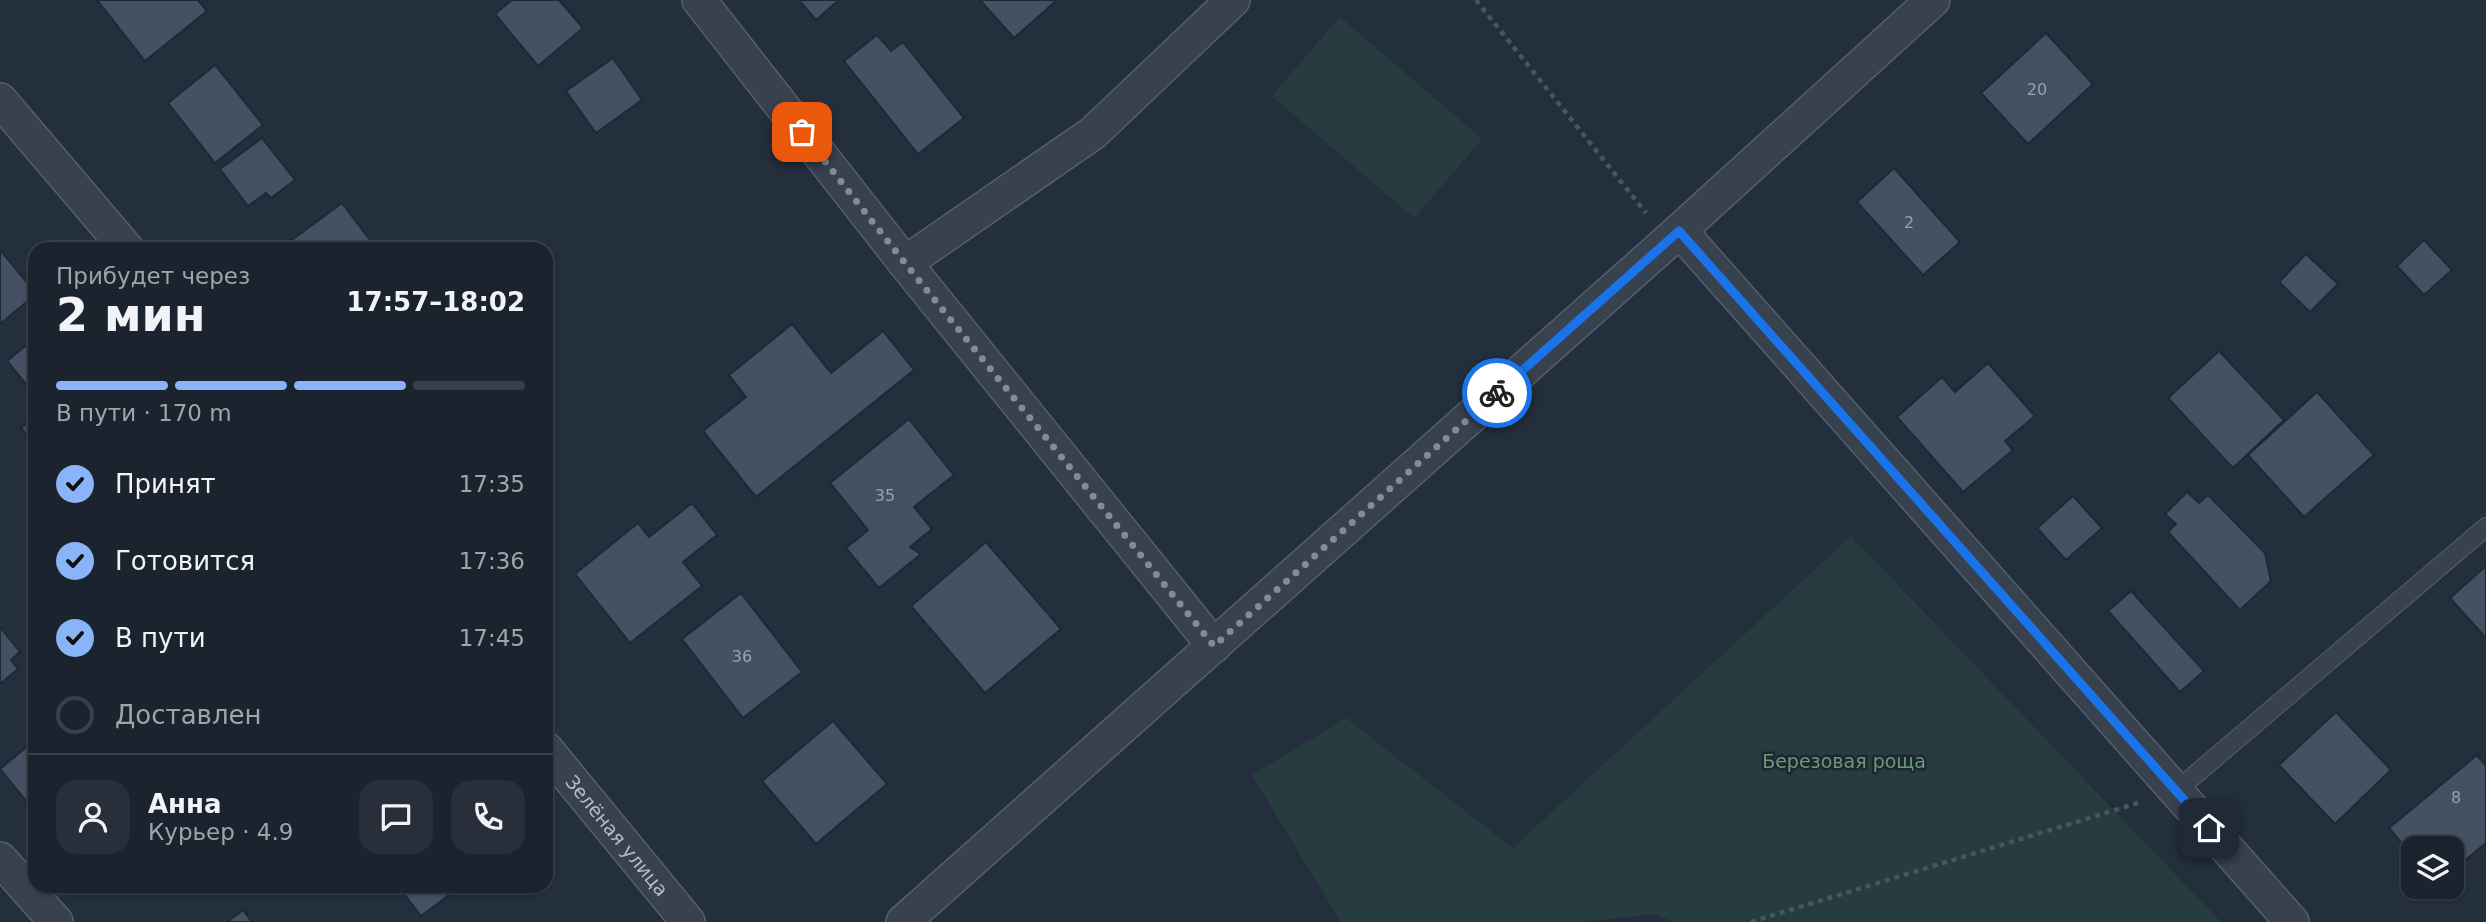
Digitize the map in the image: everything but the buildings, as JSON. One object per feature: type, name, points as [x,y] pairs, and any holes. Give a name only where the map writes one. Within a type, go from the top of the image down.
[{"type":"street","points":[[699,0],[905,263],[1214,646]]},
{"type":"street","points":[[905,263],[1093,133],[1233,0]]},
{"type":"street","points":[[903,922],[1674,236],[1933,0]]},
{"type":"street","points":[[0,100],[121,242]]},
{"type":"street","points":[[1674,236],[2292,922]]},
{"type":"street","name":"Зелёная улица","points":[[553,758],[688,922]]},
{"type":"street","points":[[0,859],[28,890]]},
{"type":"street","points":[[30,893],[56,922]]},
{"type":"lane","points":[[2176,791],[2486,527]]},
{"type":"path","points":[[1476,0],[1674,236]]},
{"type":"path","points":[[1751,922],[2176,791]]},
{"type":"green space","points":[[1340,17],[1482,139],[1414,218],[1272,96]]},
{"type":"green space","name":"Березовая роща","points":[[1851,536],[2221,922],[1673,922],[1655,914],[1581,922],[1341,922],[1252,775],[1346,718],[1513,848]]},
{"type":"way so far","points":[[802,132],[1214,646],[1497,393]]},
{"type":"route","points":[[1497,393],[1679,231],[2209,828]]}]
